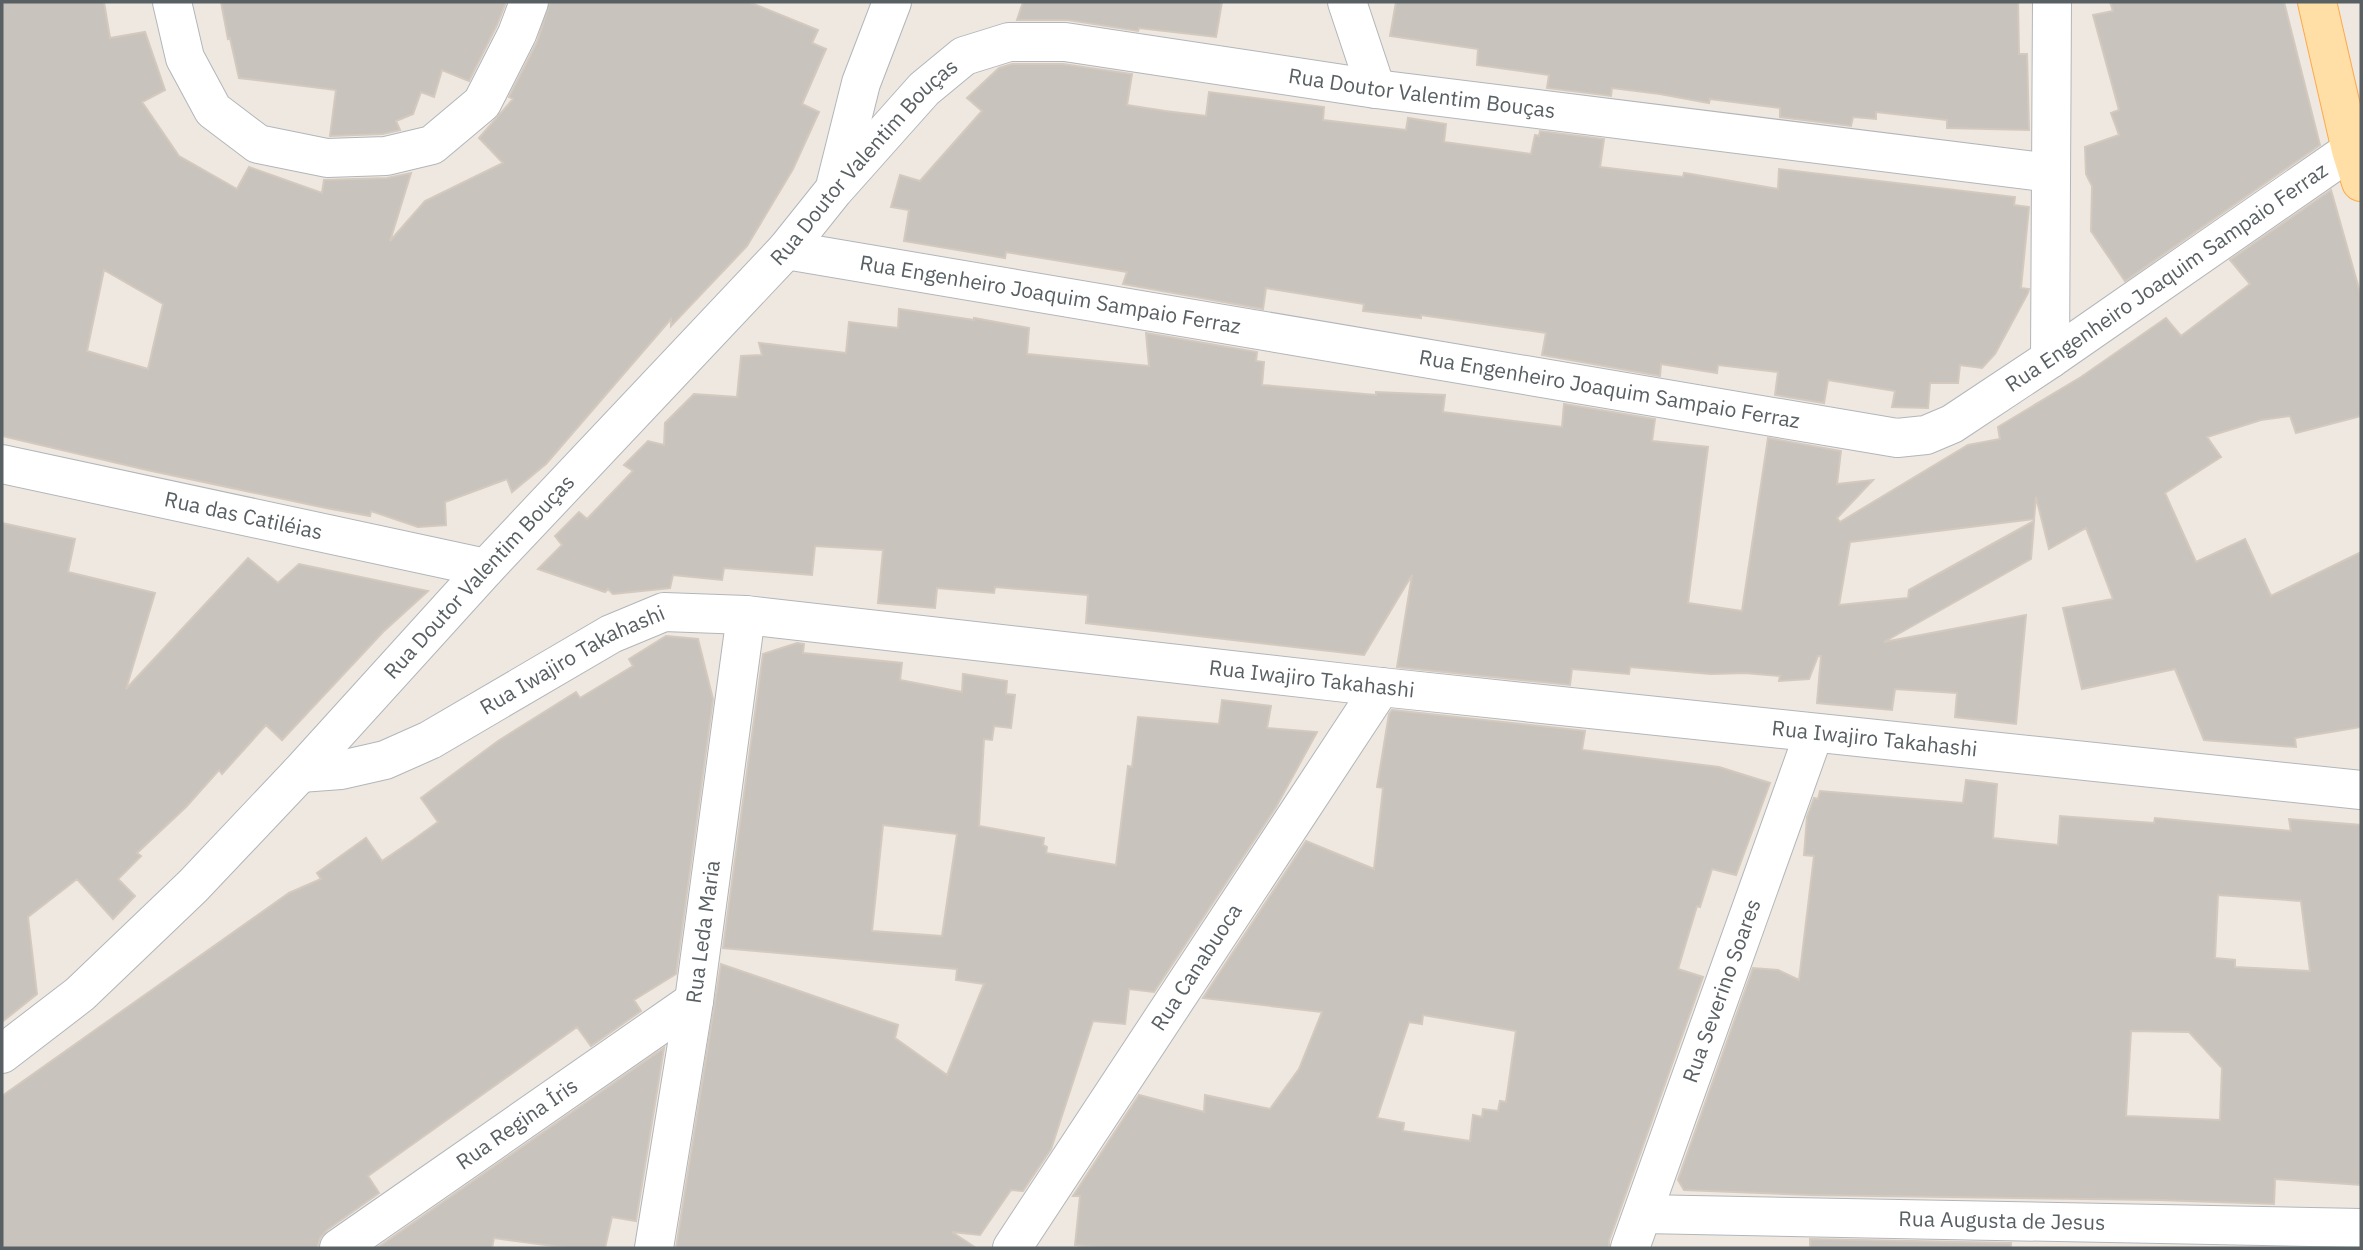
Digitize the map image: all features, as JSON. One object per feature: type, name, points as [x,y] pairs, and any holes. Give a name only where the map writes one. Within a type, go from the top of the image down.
[{"type":"main road","points":[[2316,2],[2356,166]]},
{"type":"street","points":[[172,2],[185,58],[214,110],[258,144],[327,158],[386,156],[432,145],[482,103],[517,34],[529,2]]},
{"type":"street","points":[[834,191],[861,83],[892,2]]},
{"type":"street","points":[[1347,2],[1376,89]]},
{"type":"street","points":[[2050,359],[2052,2]]},
{"type":"street","name":"Rua Doutor Valentim Bouças","points":[[2,1054],[80,994],[194,886],[300,774],[486,568],[786,250],[924,89],[964,56],[1009,42],[1065,42],[1376,89],[2051,173]]},
{"type":"street","name":"Rua Engenheiro Joaquim Sampaio Ferraz","points":[[786,250],[1897,438],[1926,435],[1952,424],[2356,166]]},
{"type":"street","name":"Rua das Catiléias","points":[[2,464],[486,568]]},
{"type":"street","name":"Rua Iwajiro Takahashi","points":[[300,774],[341,770],[386,760],[469,719],[555,665],[611,634],[664,611],[746,615],[1381,687],[2361,790]]},
{"type":"street","name":"Rua Leda Maria","points":[[654,1248],[694,1001],[746,615]]},
{"type":"street","name":"Rua Canabuoca","points":[[1012,1248],[1381,687]]},
{"type":"street","name":"Rua Severino Soares","points":[[1637,1231],[1814,733]]},
{"type":"street","name":"Rua Regina Íris","points":[[339,1248],[694,1001]]},
{"type":"street","name":"Rua Augusta de Jesus","points":[[1637,1231],[2361,1228]]},
{"type":"building","points":[[2,2],[104,2],[110,38],[145,32],[165,90],[142,102],[179,156],[237,189],[249,167],[322,193],[324,180],[387,178],[411,173],[390,241],[425,201],[503,163],[479,138],[513,99],[509,97],[537,42],[550,2],[749,2],[818,30],[812,43],[826,49],[802,104],[819,112],[793,169],[747,246],[671,326],[671,319],[546,464],[512,492],[507,479],[445,502],[446,525],[418,527],[371,511],[370,516],[326,508],[2,436]],"holes":[[[104,270],[163,304],[148,369],[87,351]]]},
{"type":"building","points":[[221,2],[506,2],[469,81],[442,70],[434,97],[421,92],[413,114],[396,121],[400,130],[383,134],[330,136],[336,90],[239,78]]},
{"type":"building","points":[[1023,2],[1222,2],[1216,37],[1139,28],[1138,31],[1068,20],[1017,20]]},
{"type":"building","points":[[1396,2],[2018,2],[2019,54],[2027,54],[2029,130],[1947,128],[1947,120],[1876,112],[1876,119],[1853,117],[1851,126],[1780,117],[1780,108],[1710,99],[1709,103],[1612,88],[1611,96],[1547,88],[1549,75],[1477,65],[1478,49],[1390,36]]},
{"type":"building","points":[[2110,2],[2284,2],[2320,145],[2125,281],[2091,231],[2092,186],[2086,174],[2085,147],[2119,135],[2111,113],[2119,110],[2093,15],[2113,11]]},
{"type":"building","points":[[1012,64],[1063,64],[1132,74],[1127,105],[1165,111],[1206,116],[1209,92],[1324,107],[1323,120],[1406,130],[1408,118],[1446,124],[1444,142],[1531,154],[1535,135],[1539,136],[1540,131],[1604,139],[1600,167],[1683,177],[1684,173],[1778,189],[1779,169],[2015,197],[2014,205],[2029,207],[2021,288],[2029,289],[1995,354],[1982,368],[1960,365],[1958,383],[1930,383],[1928,408],[1892,407],[1895,391],[1828,380],[1824,403],[1775,395],[1778,372],[1718,365],[1717,373],[1661,364],[1660,376],[1542,355],[1546,333],[1421,315],[1421,318],[1363,311],[1364,304],[1266,288],[1263,309],[1123,284],[1127,272],[1006,252],[1005,258],[904,241],[909,210],[891,207],[900,175],[920,181],[982,111],[967,98],[999,68]]},
{"type":"building","points":[[2331,190],[2361,296],[2361,416],[2296,433],[2290,416],[2261,420],[2207,437],[2221,457],[2165,493],[2196,562],[2245,539],[2271,596],[2361,552],[2361,727],[2295,738],[2296,747],[2204,740],[2175,669],[2082,689],[2063,608],[2113,599],[2086,528],[2049,549],[2036,497],[2034,519],[1850,542],[1839,605],[1908,598],[1909,590],[2034,521],[2031,559],[1884,642],[2026,615],[2016,724],[1955,717],[1957,693],[1895,689],[1892,710],[1817,703],[1821,656],[1818,656],[1809,679],[1779,681],[1780,676],[1711,674],[1630,667],[1629,674],[1572,669],[1570,685],[1397,667],[1412,575],[1364,655],[1086,623],[1088,595],[995,587],[994,593],[937,588],[935,608],[878,603],[883,550],[815,546],[812,575],[724,568],[722,580],[673,575],[670,588],[613,594],[608,589],[605,592],[538,569],[562,545],[555,536],[579,512],[587,519],[633,471],[624,465],[648,441],[664,445],[665,423],[694,394],[737,397],[741,356],[762,355],[759,343],[846,353],[849,322],[898,328],[899,309],[1029,328],[1027,354],[1149,366],[1146,333],[1257,352],[1256,361],[1264,362],[1262,385],[1376,395],[1376,392],[1445,395],[1443,412],[1562,427],[1564,404],[1655,419],[1652,441],[1708,447],[1688,603],[1742,611],[1768,438],[1841,451],[1837,484],[1873,480],[1837,518],[1840,522],[1968,445],[2000,439],[1998,427],[2081,377],[2166,318],[2181,336],[2250,284],[2230,260]]},
{"type":"building","points":[[2,523],[75,539],[68,572],[155,593],[126,689],[248,558],[278,583],[299,564],[428,591],[383,632],[282,740],[266,725],[222,774],[219,770],[186,807],[137,853],[141,856],[118,879],[135,896],[113,919],[77,879],[28,917],[37,994],[2,1022]]},
{"type":"building","points":[[666,636],[698,639],[713,699],[676,974],[634,1000],[641,1011],[591,1046],[577,1027],[368,1176],[379,1193],[327,1230],[320,1238],[317,1248],[2,1248],[2,1096],[289,893],[321,879],[317,873],[366,838],[382,861],[413,840],[438,822],[421,798],[498,741],[576,692],[580,698],[633,666],[629,659]]},
{"type":"building","points":[[797,643],[804,644],[803,653],[902,663],[900,680],[962,692],[963,674],[1007,681],[1006,694],[1015,695],[1011,728],[994,726],[992,740],[984,739],[979,826],[1044,838],[1046,853],[1116,865],[1128,766],[1132,767],[1138,717],[1219,724],[1222,700],[1271,706],[1267,728],[1317,732],[1276,807],[1154,992],[1129,989],[1125,1024],[1093,1021],[1051,1149],[1023,1191],[1011,1190],[980,1235],[952,1232],[976,1248],[676,1248],[721,964],[898,1025],[895,1038],[947,1075],[984,984],[956,980],[957,969],[723,948],[763,654]],"holes":[[[883,825],[957,834],[942,936],[872,931]]]},
{"type":"building","points":[[1392,710],[1585,731],[1582,750],[1719,767],[1770,783],[1736,875],[1712,869],[1700,907],[1697,906],[1678,969],[1703,977],[1609,1241],[1609,1248],[1101,1248],[1075,1245],[1080,1196],[1073,1196],[1139,1095],[1204,1112],[1205,1095],[1270,1109],[1299,1069],[1322,1012],[1203,998],[1306,841],[1374,869],[1383,788],[1377,787],[1389,714]],"holes":[[[1423,1015],[1516,1031],[1506,1102],[1500,1101],[1498,1111],[1483,1109],[1482,1117],[1473,1115],[1470,1141],[1403,1131],[1404,1123],[1377,1118],[1409,1022],[1422,1024]]]},
{"type":"building","points":[[1966,780],[1997,784],[1993,838],[2058,845],[2060,816],[2154,823],[2155,818],[2291,831],[2289,819],[2361,825],[2361,1185],[2275,1179],[2274,1204],[1684,1190],[1678,1180],[1753,968],[1778,970],[1799,980],[1814,856],[1804,855],[1807,817],[1814,798],[1818,799],[1820,791],[1963,803]],"holes":[[[2218,895],[2301,901],[2310,971],[2235,967],[2235,960],[2215,958]],[[2131,1031],[2189,1032],[2222,1068],[2220,1120],[2126,1116]]]},
{"type":"building","points":[[664,1048],[636,1221],[612,1217],[605,1248],[568,1248],[494,1238],[492,1248],[377,1248]]},
{"type":"building","points":[[1810,1239],[2011,1243],[2011,1248],[1810,1248]]}]
